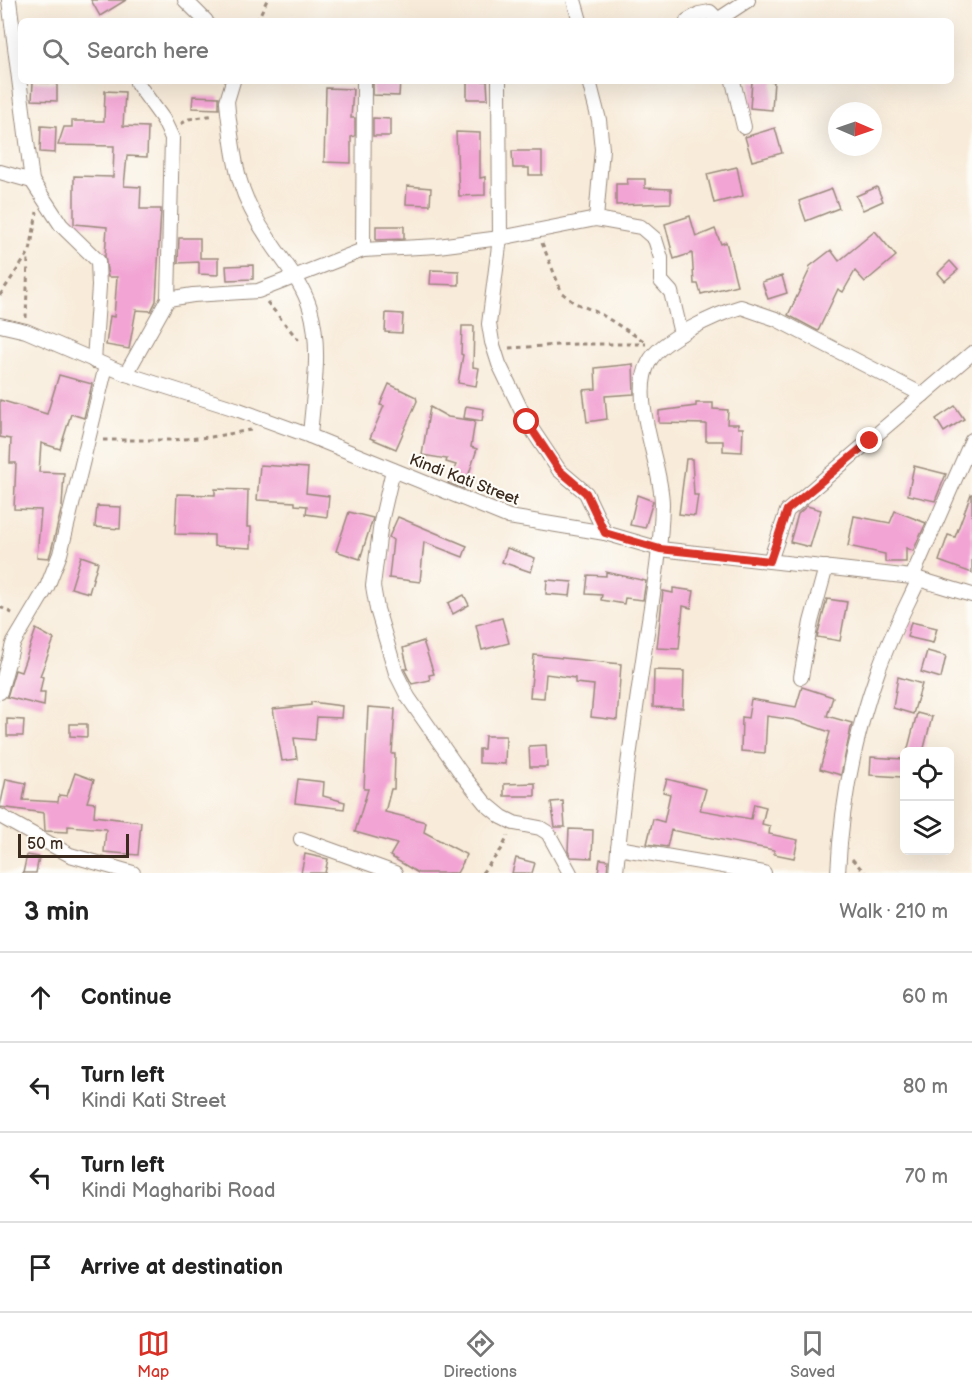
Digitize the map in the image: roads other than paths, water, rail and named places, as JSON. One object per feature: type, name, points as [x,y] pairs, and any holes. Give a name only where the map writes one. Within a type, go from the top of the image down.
[{"type":"street","points":[[9,0],[18,71]]},
{"type":"street","points":[[184,0],[203,18]]},
{"type":"street","points":[[574,0],[579,18]]},
{"type":"street","points":[[722,18],[748,0]]},
{"type":"street","points":[[692,18],[710,12],[717,18]]},
{"type":"street","points":[[0,692],[13,644],[47,587],[60,554],[89,441],[100,364],[98,261],[61,225],[32,181],[20,84]]},
{"type":"street","points":[[126,374],[168,299],[170,132],[138,84]]},
{"type":"street","points":[[231,84],[228,112],[238,182],[270,241],[296,275],[311,310],[315,360],[310,436]]},
{"type":"street","points":[[363,250],[364,84]]},
{"type":"street","points":[[500,84],[500,238],[489,324],[494,350],[527,422],[559,470],[586,493],[605,533]]},
{"type":"street","points":[[590,84],[599,120],[602,149],[596,219]]},
{"type":"street","points":[[734,84],[744,127]]},
{"type":"street","points":[[0,172],[32,181]]},
{"type":"street","points":[[168,299],[258,291],[363,250],[438,246],[500,238],[596,219],[641,227],[655,240],[661,258],[661,281],[670,292],[681,334]]},
{"type":"street","points":[[616,873],[660,549],[662,501],[646,423],[644,389],[644,374],[654,347],[733,309],[752,309],[923,395]]},
{"type":"street","name":"Kindi Kati Street","points":[[0,325],[26,331],[126,374],[239,410],[310,436],[509,517],[605,533],[660,549],[915,578],[972,594]]},
{"type":"street","points":[[770,561],[787,510],[972,353]]},
{"type":"street","points":[[838,873],[847,794],[878,672],[972,440]]},
{"type":"street","points":[[393,470],[381,522],[373,586],[377,609],[396,674],[408,697],[461,773],[486,803],[502,817],[514,823],[540,828],[548,833],[570,873]]},
{"type":"street","points":[[801,677],[811,622],[826,567]]},
{"type":"street","points":[[0,816],[77,858],[133,873]]},
{"type":"street","points":[[301,839],[395,873]]},
{"type":"street","points":[[618,848],[764,873]]}]
